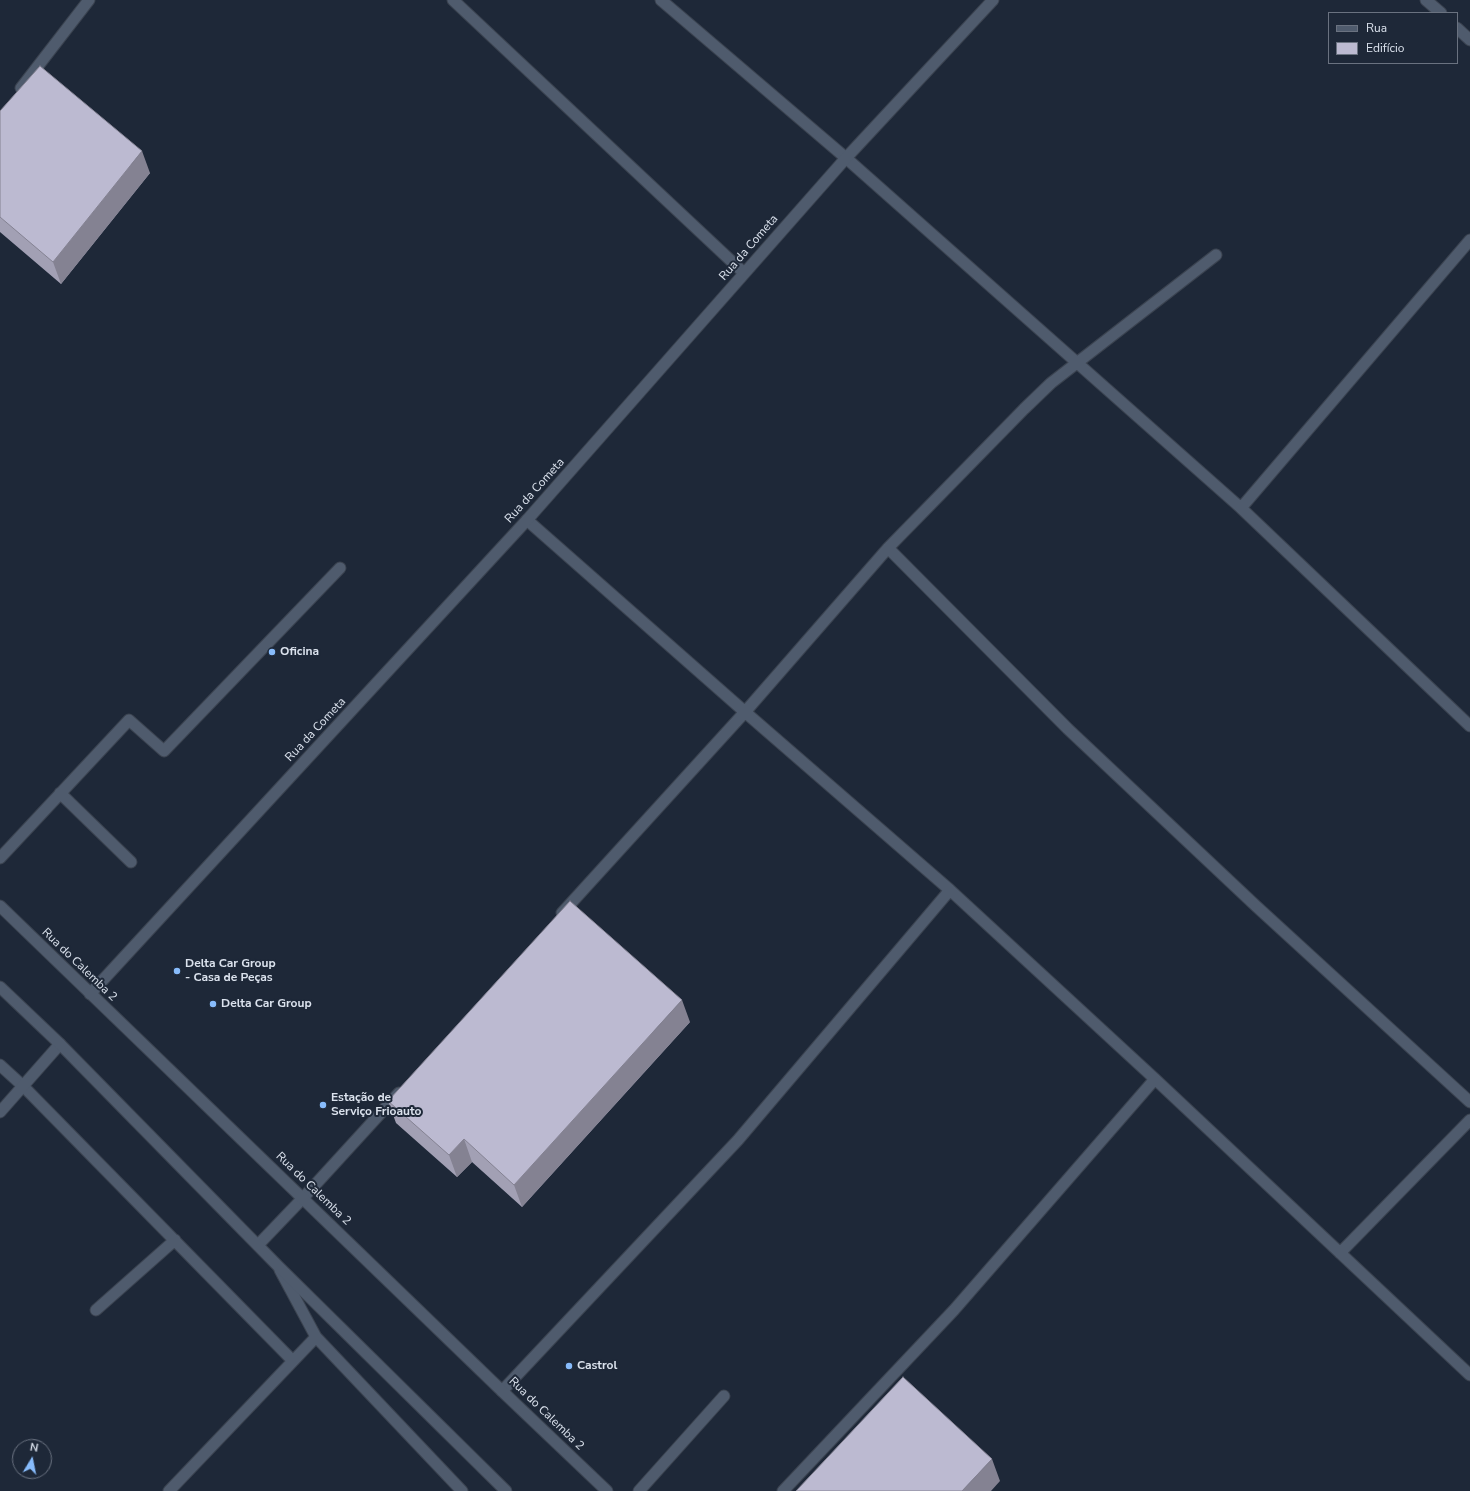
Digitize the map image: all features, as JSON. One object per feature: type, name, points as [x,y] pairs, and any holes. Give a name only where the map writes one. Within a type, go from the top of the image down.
[{"type":"street","points":[[14,98],[89,0]]},
{"type":"street","points":[[453,0],[744,273]]},
{"type":"street","points":[[661,0],[846,158],[1241,508],[1470,726]]},
{"type":"street","name":"Rua da Cometa","points":[[90,994],[527,520],[846,158],[993,0]]},
{"type":"street","points":[[1426,0],[1440,12]]},
{"type":"street","points":[[1458,29],[1470,40]]},
{"type":"street","points":[[1241,508],[1470,240]]},
{"type":"street","points":[[553,923],[745,712],[888,548],[1024,409],[1052,383],[1216,255]]},
{"type":"street","points":[[527,520],[950,890],[1155,1079],[1470,1376]]},
{"type":"street","points":[[888,548],[1068,729],[1256,906],[1470,1102]]},
{"type":"street","points":[[0,858],[129,720],[164,751],[340,568]]},
{"type":"street","points":[[60,793],[131,862]]},
{"type":"street","points":[[502,1391],[738,1140],[950,890]]},
{"type":"street","name":"Rua do Calemba 2","points":[[0,906],[607,1491]]},
{"type":"street","points":[[0,987],[60,1044],[278,1266],[506,1491]]},
{"type":"street","points":[[0,1112],[60,1044]]},
{"type":"street","points":[[0,1065],[23,1086],[293,1360]]},
{"type":"street","points":[[783,1491],[954,1310],[1155,1079]]},
{"type":"street","points":[[258,1245],[404,1087]]},
{"type":"street","points":[[1340,1253],[1470,1120]]},
{"type":"street","points":[[96,1310],[175,1240]]},
{"type":"street","points":[[278,1266],[316,1337],[462,1491]]},
{"type":"street","points":[[169,1491],[316,1337]]},
{"type":"street","points":[[639,1491],[724,1396]]},
{"type":"building","points":[[40,66],[142,151],[53,262],[0,217],[0,111]]},
{"type":"building","points":[[570,901],[682,1000],[514,1185],[464,1139],[449,1155],[388,1101]]},
{"type":"building","points":[[903,1377],[992,1459],[962,1491],[796,1491]]},
{"type":"place","name":"Oficina","points":[[272,652]]},
{"type":"place","name":"Delta Car Group - Casa de Peças","points":[[177,971]]},
{"type":"place","name":"Delta Car Group","points":[[213,1004]]},
{"type":"place","name":"Estação de Serviço Frioauto","points":[[323,1105]]},
{"type":"place","name":"Castrol","points":[[569,1366]]}]
